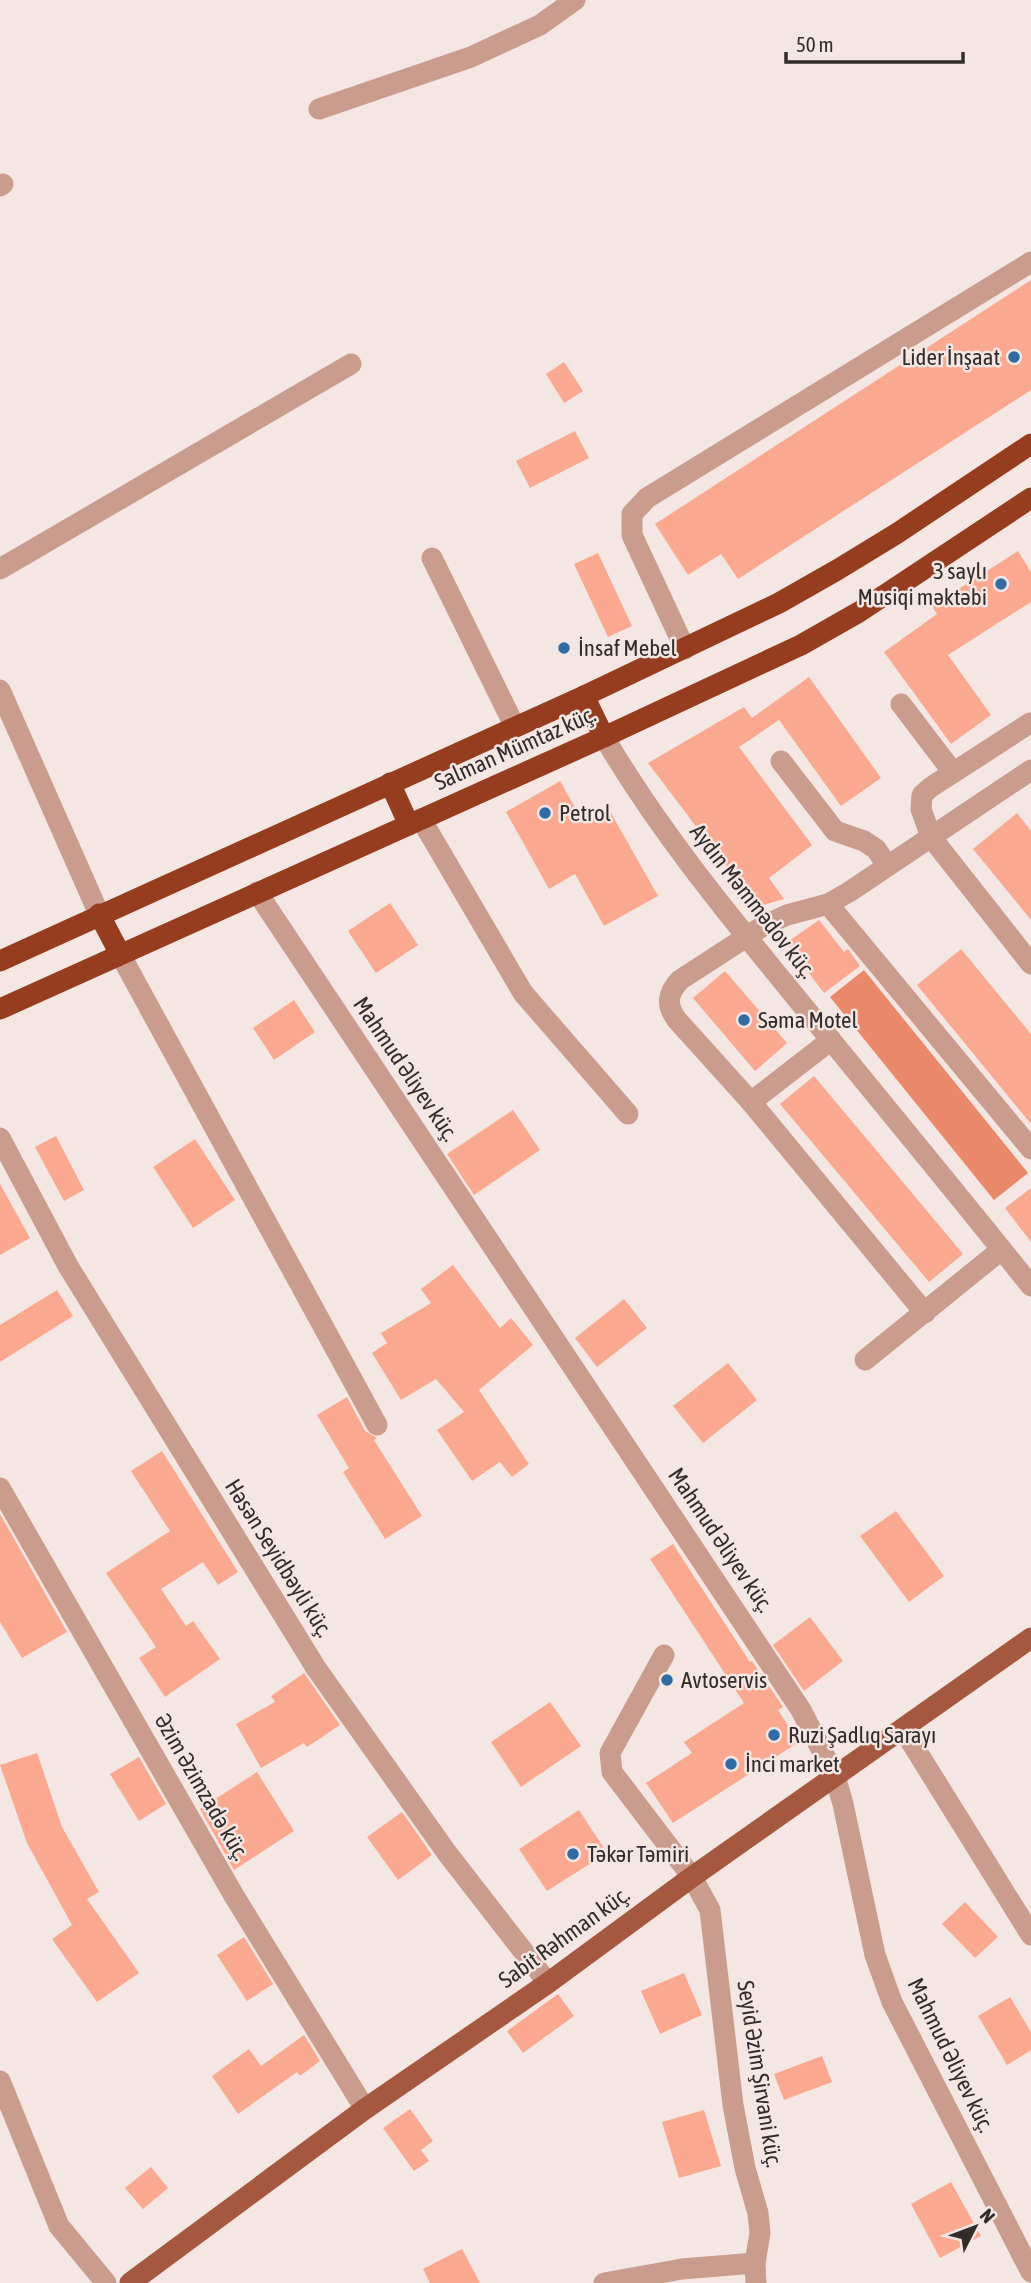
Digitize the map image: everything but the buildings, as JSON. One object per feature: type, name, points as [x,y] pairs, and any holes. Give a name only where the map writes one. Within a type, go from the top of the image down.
[{"type":"highway","points":[[0,961],[584,696],[779,603],[838,570],[1031,444]]},
{"type":"highway","name":"Salman Mümtaz küç.","points":[[0,1009],[604,737],[801,645],[859,612],[1031,498]]},
{"type":"highway","points":[[584,696],[604,737]]},
{"type":"highway","points":[[390,783],[415,822]]},
{"type":"highway","points":[[99,914],[120,954]]},
{"type":"main road","name":"Sabit Rəhman küç.","points":[[130,2283],[365,2109],[548,1983],[835,1776],[1028,1644]]},
{"type":"street","points":[[319,109],[471,57],[540,25],[575,0]]},
{"type":"street","points":[[685,649],[632,534],[632,514],[647,498],[1031,262]]},
{"type":"street","points":[[0,569],[351,364]]},
{"type":"street","points":[[432,558],[515,727]]},
{"type":"street","points":[[0,690],[99,914]]},
{"type":"street","points":[[901,704],[951,771]]},
{"type":"street","points":[[1030,723],[951,771],[922,795],[921,809],[931,837],[1031,964]]},
{"type":"street","name":"Aydın Məmmədov küç.","points":[[604,737],[634,788],[676,848],[746,937],[1001,1250],[1027,1271]]},
{"type":"street","points":[[781,761],[835,831],[864,841],[876,849],[887,865]]},
{"type":"street","points":[[925,1313],[751,1102],[670,1010],[668,998],[671,989],[680,980],[746,937],[787,915],[828,904],[849,892],[1031,770]]},
{"type":"street","points":[[415,822],[523,993],[628,1114]]},
{"type":"street","name":"Mahmud Əliyev küç.","points":[[257,892],[801,1710],[835,1776],[875,1955],[892,2002],[1031,2272]]},
{"type":"street","points":[[828,904],[1031,1149]]},
{"type":"street","points":[[120,954],[377,1425]]},
{"type":"street","points":[[751,1102],[831,1040]]},
{"type":"street","name":"Həsən Seyidbəyli küç.","points":[[0,1138],[68,1266],[316,1668],[447,1853],[548,1983]]},
{"type":"street","points":[[865,1360],[1001,1250]]},
{"type":"street","name":"Əzim Əzimzadə küç.","points":[[0,1488],[233,1894],[365,2109]]},
{"type":"street","name":"Seyid Əzim Şirvani küç.","points":[[664,1655],[610,1753],[612,1772],[692,1877],[710,1910],[733,2105],[745,2168],[758,2213],[760,2233],[756,2273]]},
{"type":"street","points":[[903,1729],[1031,1935]]},
{"type":"street","points":[[0,2081],[59,2226],[106,2283]]},
{"type":"street","points":[[604,2283],[682,2269],[756,2273]]},
{"type":"shaded area","points":[[864,970],[1028,1173],[994,1200],[830,997]]},
{"type":"place","name":"Lider İnşaat","points":[[1014,357]]},
{"type":"place","name":"3 saylı Musiqi məktəbi","points":[[1001,584]]},
{"type":"place","name":"İnsaf Mebel","points":[[564,648]]},
{"type":"place","name":"Petrol","points":[[545,813]]},
{"type":"place","name":"Səma Motel","points":[[744,1020]]},
{"type":"place","name":"Avtoservis","points":[[667,1680]]},
{"type":"place","name":"Ruzi Şadlıq Sarayı","points":[[774,1735]]},
{"type":"place","name":"İnci market","points":[[731,1764]]},
{"type":"place","name":"Təkər Təmiri","points":[[573,1854]]}]
